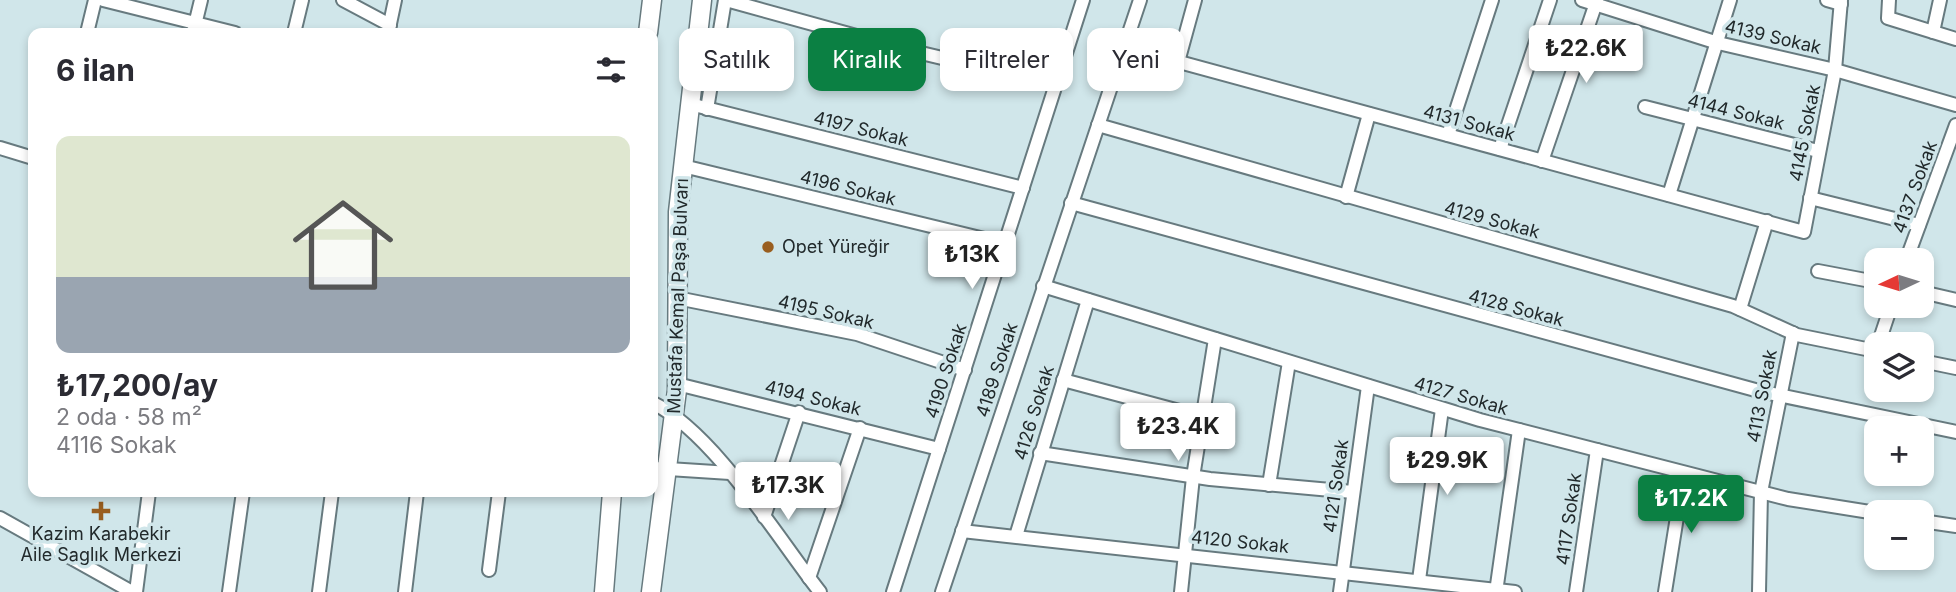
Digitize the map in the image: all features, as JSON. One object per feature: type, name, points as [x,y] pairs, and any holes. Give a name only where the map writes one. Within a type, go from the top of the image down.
[{"type":"main road","points":[[649,28],[652,0]]},
{"type":"main road","name":"Mustafa Kemal Paşa Bulvarı","points":[[651,592],[661,469],[674,415],[677,384],[678,212],[683,166],[699,106],[702,0]]},
{"type":"main road","points":[[604,592],[612,497]]},
{"type":"street","points":[[88,28],[94,0]]},
{"type":"street","points":[[103,0],[191,28]]},
{"type":"street","points":[[194,28],[201,0]]},
{"type":"street","points":[[295,28],[302,0]]},
{"type":"street","points":[[342,0],[387,28]]},
{"type":"street","points":[[389,28],[395,0]]},
{"type":"street","points":[[699,106],[726,0],[940,57]]},
{"type":"street","name":"4190 Sokak","points":[[1073,31],[1083,0]]},
{"type":"street","name":"4189 Sokak","points":[[1130,28],[1140,0]]},
{"type":"street","points":[[1184,40],[1195,0]]},
{"type":"street","points":[[1448,135],[1492,0]]},
{"type":"street","points":[[1500,149],[1550,0]]},
{"type":"street","name":"4139 Sokak","points":[[1582,0],[1597,2],[1718,43],[1835,70],[1956,105]]},
{"type":"street","points":[[1669,195],[1730,0]]},
{"type":"street","points":[[1827,0],[1841,2]]},
{"type":"street","points":[[1889,0],[1888,18],[1956,39]]},
{"type":"street","points":[[1933,32],[1940,0]]},
{"type":"street","points":[[1542,161],[1597,2]]},
{"type":"street","name":"4145 Sokak","points":[[1804,232],[1835,70],[1841,2]]},
{"type":"street","name":"4131 Sokak","points":[[1184,64],[1804,232]]},
{"type":"street","name":"4190 Sokak","points":[[893,592],[1054,91]]},
{"type":"street","name":"4189 Sokak","points":[[942,592],[1109,91]]},
{"type":"street","name":"4197 Sokak","points":[[699,106],[1023,188]]},
{"type":"street","name":"4144 Sokak","points":[[1645,107],[1818,151]]},
{"type":"street","points":[[1346,197],[1368,114]]},
{"type":"street","name":"4129 Sokak","points":[[1098,125],[1740,309],[1793,333],[1864,348]]},
{"type":"street","name":"4137 Sokak","points":[[1911,248],[1952,152],[1956,125]]},
{"type":"street","points":[[0,148],[28,156]]},
{"type":"street","name":"4196 Sokak","points":[[683,166],[1005,244]]},
{"type":"street","points":[[1810,198],[1919,225]]},
{"type":"street","name":"4128 Sokak","points":[[1071,203],[1778,396],[1956,432]]},
{"type":"street","points":[[1740,309],[1767,221]]},
{"type":"street","points":[[1818,271],[1864,280]]},
{"type":"street","name":"4127 Sokak","points":[[1043,286],[1442,409],[1761,492],[1864,511]]},
{"type":"street","points":[[1934,295],[1956,300]]},
{"type":"street","name":"4195 Sokak","points":[[677,298],[857,334],[965,370]]},
{"type":"street","name":"4126 Sokak","points":[[1016,536],[1088,300]]},
{"type":"street","name":"4113 Sokak","points":[[1759,592],[1761,492],[1778,396],[1793,333]]},
{"type":"street","points":[[1181,592],[1193,477],[1215,339]]},
{"type":"street","points":[[1269,485],[1289,362]]},
{"type":"street","points":[[1934,363],[1956,368]]},
{"type":"street","points":[[1063,380],[1202,417]]},
{"type":"street","name":"4194 Sokak","points":[[677,384],[799,412],[939,449]]},
{"type":"street","name":"4121 Sokak","points":[[1340,592],[1368,386]]},
{"type":"street","points":[[658,405],[674,415],[730,473],[820,592]]},
{"type":"street","points":[[1419,580],[1442,409]]},
{"type":"street","points":[[764,517],[799,412]]},
{"type":"street","points":[[809,578],[860,428]]},
{"type":"street","points":[[1496,591],[1519,430]]},
{"type":"street","name":"4117 Sokak","points":[[1576,592],[1597,450]]},
{"type":"street","points":[[1040,453],[1193,477],[1353,492]]},
{"type":"street","points":[[661,469],[730,473]]},
{"type":"street","points":[[1665,592],[1684,473]]},
{"type":"street","points":[[0,519],[134,592],[148,497]]},
{"type":"street","points":[[229,592],[242,497]]},
{"type":"street","points":[[319,592],[331,497]]},
{"type":"street","points":[[405,592],[416,497]]},
{"type":"street","points":[[489,570],[498,497]]},
{"type":"street","points":[[1934,523],[1956,526]]},
{"type":"street","name":"4120 Sokak","points":[[962,531],[1515,592]]},
{"type":"place","name":"Opet Yüreğir","points":[[768,247]]},
{"type":"place","name":"Kazim Karabekir Aile Saglık Merkezi","points":[[101,511]]}]
